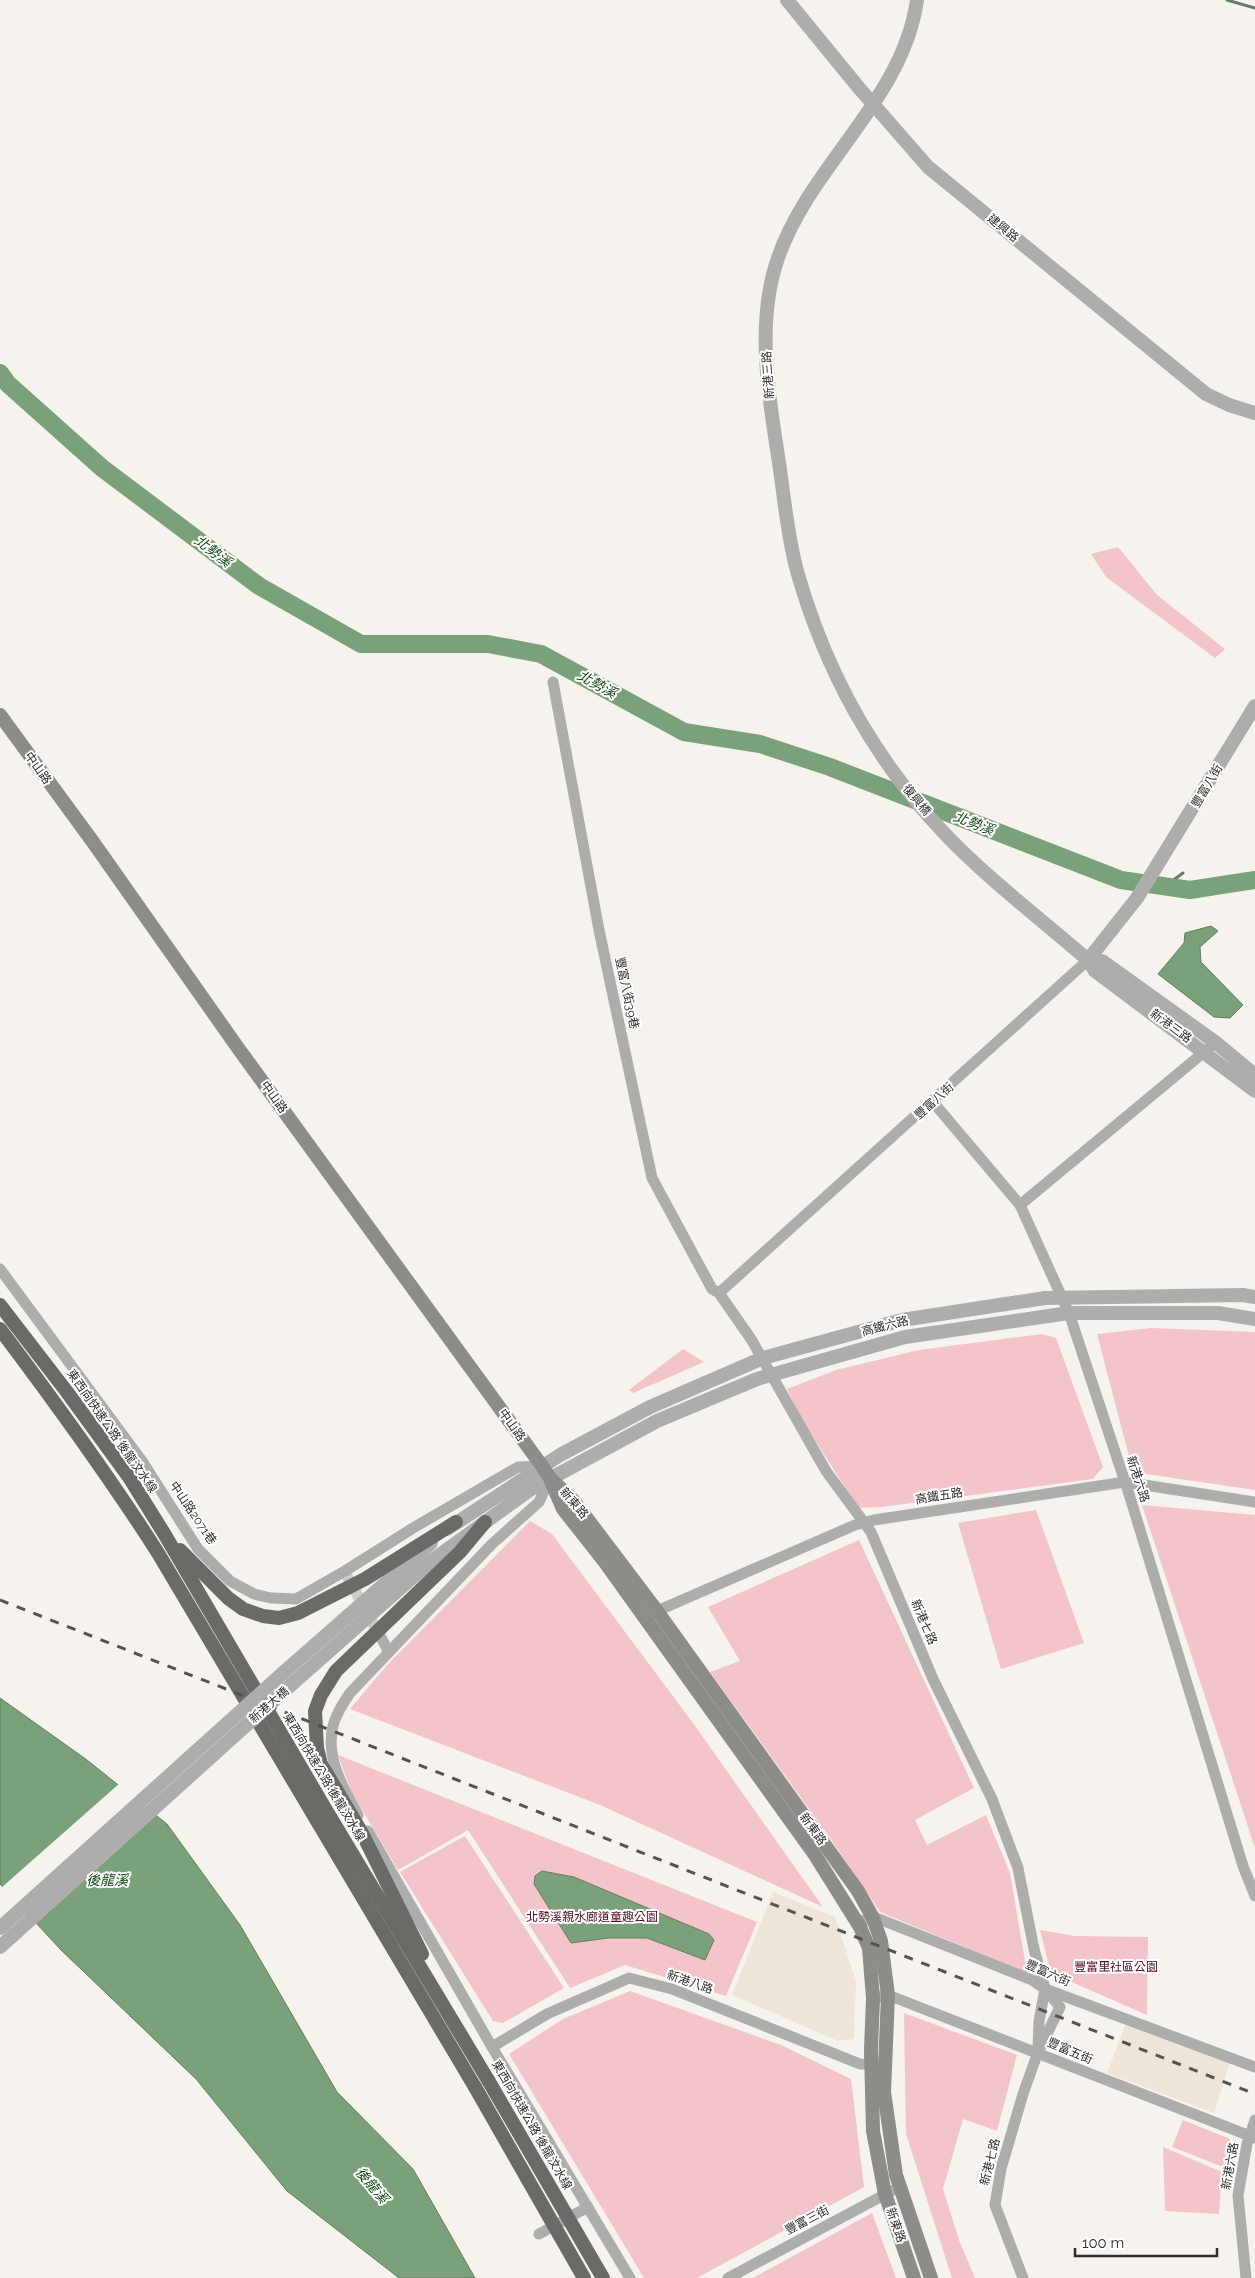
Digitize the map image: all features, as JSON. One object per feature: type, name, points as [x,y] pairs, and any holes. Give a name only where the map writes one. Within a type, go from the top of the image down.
[{"type":"highway","name":"東西向快速公路 後龍汶水線","points":[[0,1305],[129,1477],[488,2080],[603,2278]]},
{"type":"highway","points":[[0,1329],[67,1418],[158,1553],[474,2087],[584,2278]]},
{"type":"highway","points":[[165,1536],[228,1598],[243,1609],[263,1616],[279,1618],[298,1613],[365,1579],[456,1522]]},
{"type":"highway","points":[[470,2051],[362,1833],[321,1764],[317,1748],[316,1711],[321,1695],[336,1671],[460,1552],[485,1522]]},
{"type":"main road","name":"中山路","points":[[0,715],[93,842],[244,1056],[546,1472]]},
{"type":"main road","name":"新東路","points":[[546,1472],[573,1500],[651,1614],[815,1855],[857,1921],[870,1948],[878,2065],[899,2187],[931,2278]]},
{"type":"main road","name":"新東路","points":[[651,1614],[858,1891],[873,1918],[881,1941],[888,1995],[878,2065],[873,2131],[885,2194],[914,2278]]},
{"type":"street","name":"建興路","points":[[787,0],[859,88],[928,167],[1206,394],[1228,405],[1255,413]]},
{"type":"street","name":"新港三路","points":[[888,766],[842,689],[823,650],[796,568],[766,373],[770,292],[777,260],[788,232],[804,205],[874,103],[907,37],[917,0]]},
{"type":"street","name":"豐富八街39巷","points":[[553,682],[600,930],[652,1178],[712,1289],[719,1293]]},
{"type":"street","name":"豐富八街","points":[[719,1293],[933,1102],[1088,960],[1137,898],[1255,706]]},
{"type":"street","name":"復興橋","points":[[888,766],[946,835]]},
{"type":"street","name":"新港三路","points":[[946,835],[1088,960],[1095,971],[1255,1091]]},
{"type":"street","name":"新港三路","points":[[1088,960],[1102,961],[1215,1042],[1255,1074]]},
{"type":"street","points":[[1020,1205],[1215,1042]]},
{"type":"street","name":"新港六路","points":[[933,1102],[1020,1205],[1069,1313],[1125,1482],[1243,1866],[1255,1896]]},
{"type":"street","name":"中山路2071巷","points":[[0,1269],[142,1461],[198,1549],[230,1581],[254,1594],[271,1598],[296,1600],[346,1574],[413,1528],[518,1467],[546,1472]]},
{"type":"street","name":"新港七路","points":[[719,1293],[762,1358],[826,1471],[871,1532],[933,1679],[992,1799],[1018,1868],[1034,1949],[1045,1988],[1060,2007],[1038,2052],[1001,2169],[995,2205],[1023,2278]]},
{"type":"street","name":"高鐵六路","points":[[546,1472],[650,1407],[762,1358],[902,1320],[1061,1296],[1243,1295],[1255,1297]]},
{"type":"street","name":"高鐵六路","points":[[546,1472],[656,1421],[757,1379],[905,1337],[1069,1313],[1218,1313],[1255,1319]]},
{"type":"street","name":"新港大橋","points":[[0,1928],[283,1673],[456,1522],[546,1472]]},
{"type":"street","name":"新港大橋","points":[[0,1946],[430,1562],[485,1522],[546,1472]]},
{"type":"street","points":[[546,1472],[540,1502],[492,1544],[350,1693],[337,1714],[331,1741],[332,1761],[356,1812],[492,2047],[630,2278]]},
{"type":"street","name":"高鐵五路","points":[[651,1614],[864,1522],[1125,1482],[1255,1502]]},
{"type":"street","points":[[379,1634],[389,1652]]},
{"type":"street","name":"豐富六街","points":[[857,1921],[873,1918],[879,1919],[1032,1980],[1045,1988],[1255,2067]]},
{"type":"street","name":"新港八路","points":[[492,2047],[547,2014],[629,1978],[672,1989],[860,2064],[878,2065]]},
{"type":"street","name":"新港七路","points":[[1038,2052],[1039,2021],[1045,1988]]},
{"type":"street","points":[[873,1998],[888,1995]]},
{"type":"street","name":"豐富五街","points":[[888,1995],[1252,2137]]},
{"type":"street","name":"新港六路","points":[[1246,2278],[1238,2195],[1255,2120]]},
{"type":"street","name":"豐富三街","points":[[728,2278],[899,2187]]},
{"type":"street","points":[[539,2234],[588,2207]]},
{"type":"shaded area","points":[[773,1892],[835,1917],[856,1981],[854,2039],[838,2041],[732,1995]]},
{"type":"shaded area","points":[[1126,2023],[1230,2063],[1214,2113],[1107,2073]]},
{"type":"green space","points":[[1118,547],[1157,595],[1225,649],[1215,658],[1106,577],[1091,554]]},
{"type":"green space","points":[[1151,1328],[1255,1332],[1255,1490],[1133,1472],[1097,1334]]},
{"type":"green space","points":[[1042,1334],[1056,1338],[1103,1467],[1093,1479],[882,1507],[858,1508],[798,1413],[787,1389],[836,1370],[919,1350]]},
{"type":"green space","points":[[683,1349],[704,1362],[633,1393],[629,1390]]},
{"type":"green space","points":[[1142,1505],[1255,1515],[1255,1848]]},
{"type":"green space","points":[[1036,1510],[1084,1643],[1001,1669],[958,1523]]},
{"type":"green space","points":[[530,1521],[552,1534],[693,1723],[823,1907],[600,1805],[350,1709],[387,1665]]},
{"type":"green space","points":[[859,1540],[974,1788],[915,1820],[927,1845],[986,1815],[1010,1873],[1027,1973],[880,1912],[828,1835],[710,1672],[740,1661],[708,1607]]},
{"type":"green space","name":"北勢溪親水廊道童趣公園","points":[[338,1755],[757,1922],[726,1996],[625,1965],[570,1988],[468,1830],[398,1870],[352,1793]]},
{"type":"green space","points":[[465,1836],[564,1988],[503,2023],[493,2021],[400,1872]]},
{"type":"green space","name":"豐富里社區公園","points":[[1040,1930],[1075,1936],[1148,1937],[1147,2015],[1051,1973]]},
{"type":"green space","points":[[630,1991],[781,2045],[851,2079],[864,2187],[697,2278],[644,2278],[509,2054],[563,2019]]},
{"type":"green space","points":[[904,2013],[1017,2055],[997,2131],[963,2119],[943,2189],[959,2240],[975,2278],[952,2278],[906,2134]]},
{"type":"green space","points":[[1183,2120],[1230,2139],[1223,2167],[1172,2147]]},
{"type":"green space","points":[[1163,2147],[1222,2172],[1219,2214],[1165,2211]]},
{"type":"green space","points":[[872,2213],[896,2278],[753,2278]]},
{"type":"water","points":[[1211,926],[1218,931],[1200,947],[1201,962],[1243,1005],[1230,1018],[1214,1017],[1158,974],[1184,943],[1185,933]]},
{"type":"water","name":"後龍溪","points":[[0,1698],[87,1760],[167,1824],[240,1925],[337,2092],[413,2169],[475,2278],[399,2278],[287,2191],[196,2079],[61,1950],[0,1884]]},
{"type":"water","points":[[542,1871],[574,1877],[709,1934],[714,1940],[705,1960],[647,1938],[608,1938],[571,1943],[534,1884],[535,1876]]},
{"type":"pier","points":[[120,1783],[147,1805],[25,1914],[1,1888]]},
{"type":"waterway","points":[[1227,0],[1255,8]]},
{"type":"waterway","name":"北勢溪","points":[[0,373],[8,384],[102,468],[259,586],[361,644],[488,644],[541,654],[684,732],[760,744],[830,767],[1121,880],[1190,890],[1255,880]]},
{"type":"waterway","points":[[1164,887],[1183,873]]},
{"type":"tunnel","points":[[347,1576],[379,1634]]},
{"type":"railway","points":[[0,1600],[1255,2094]]}]
